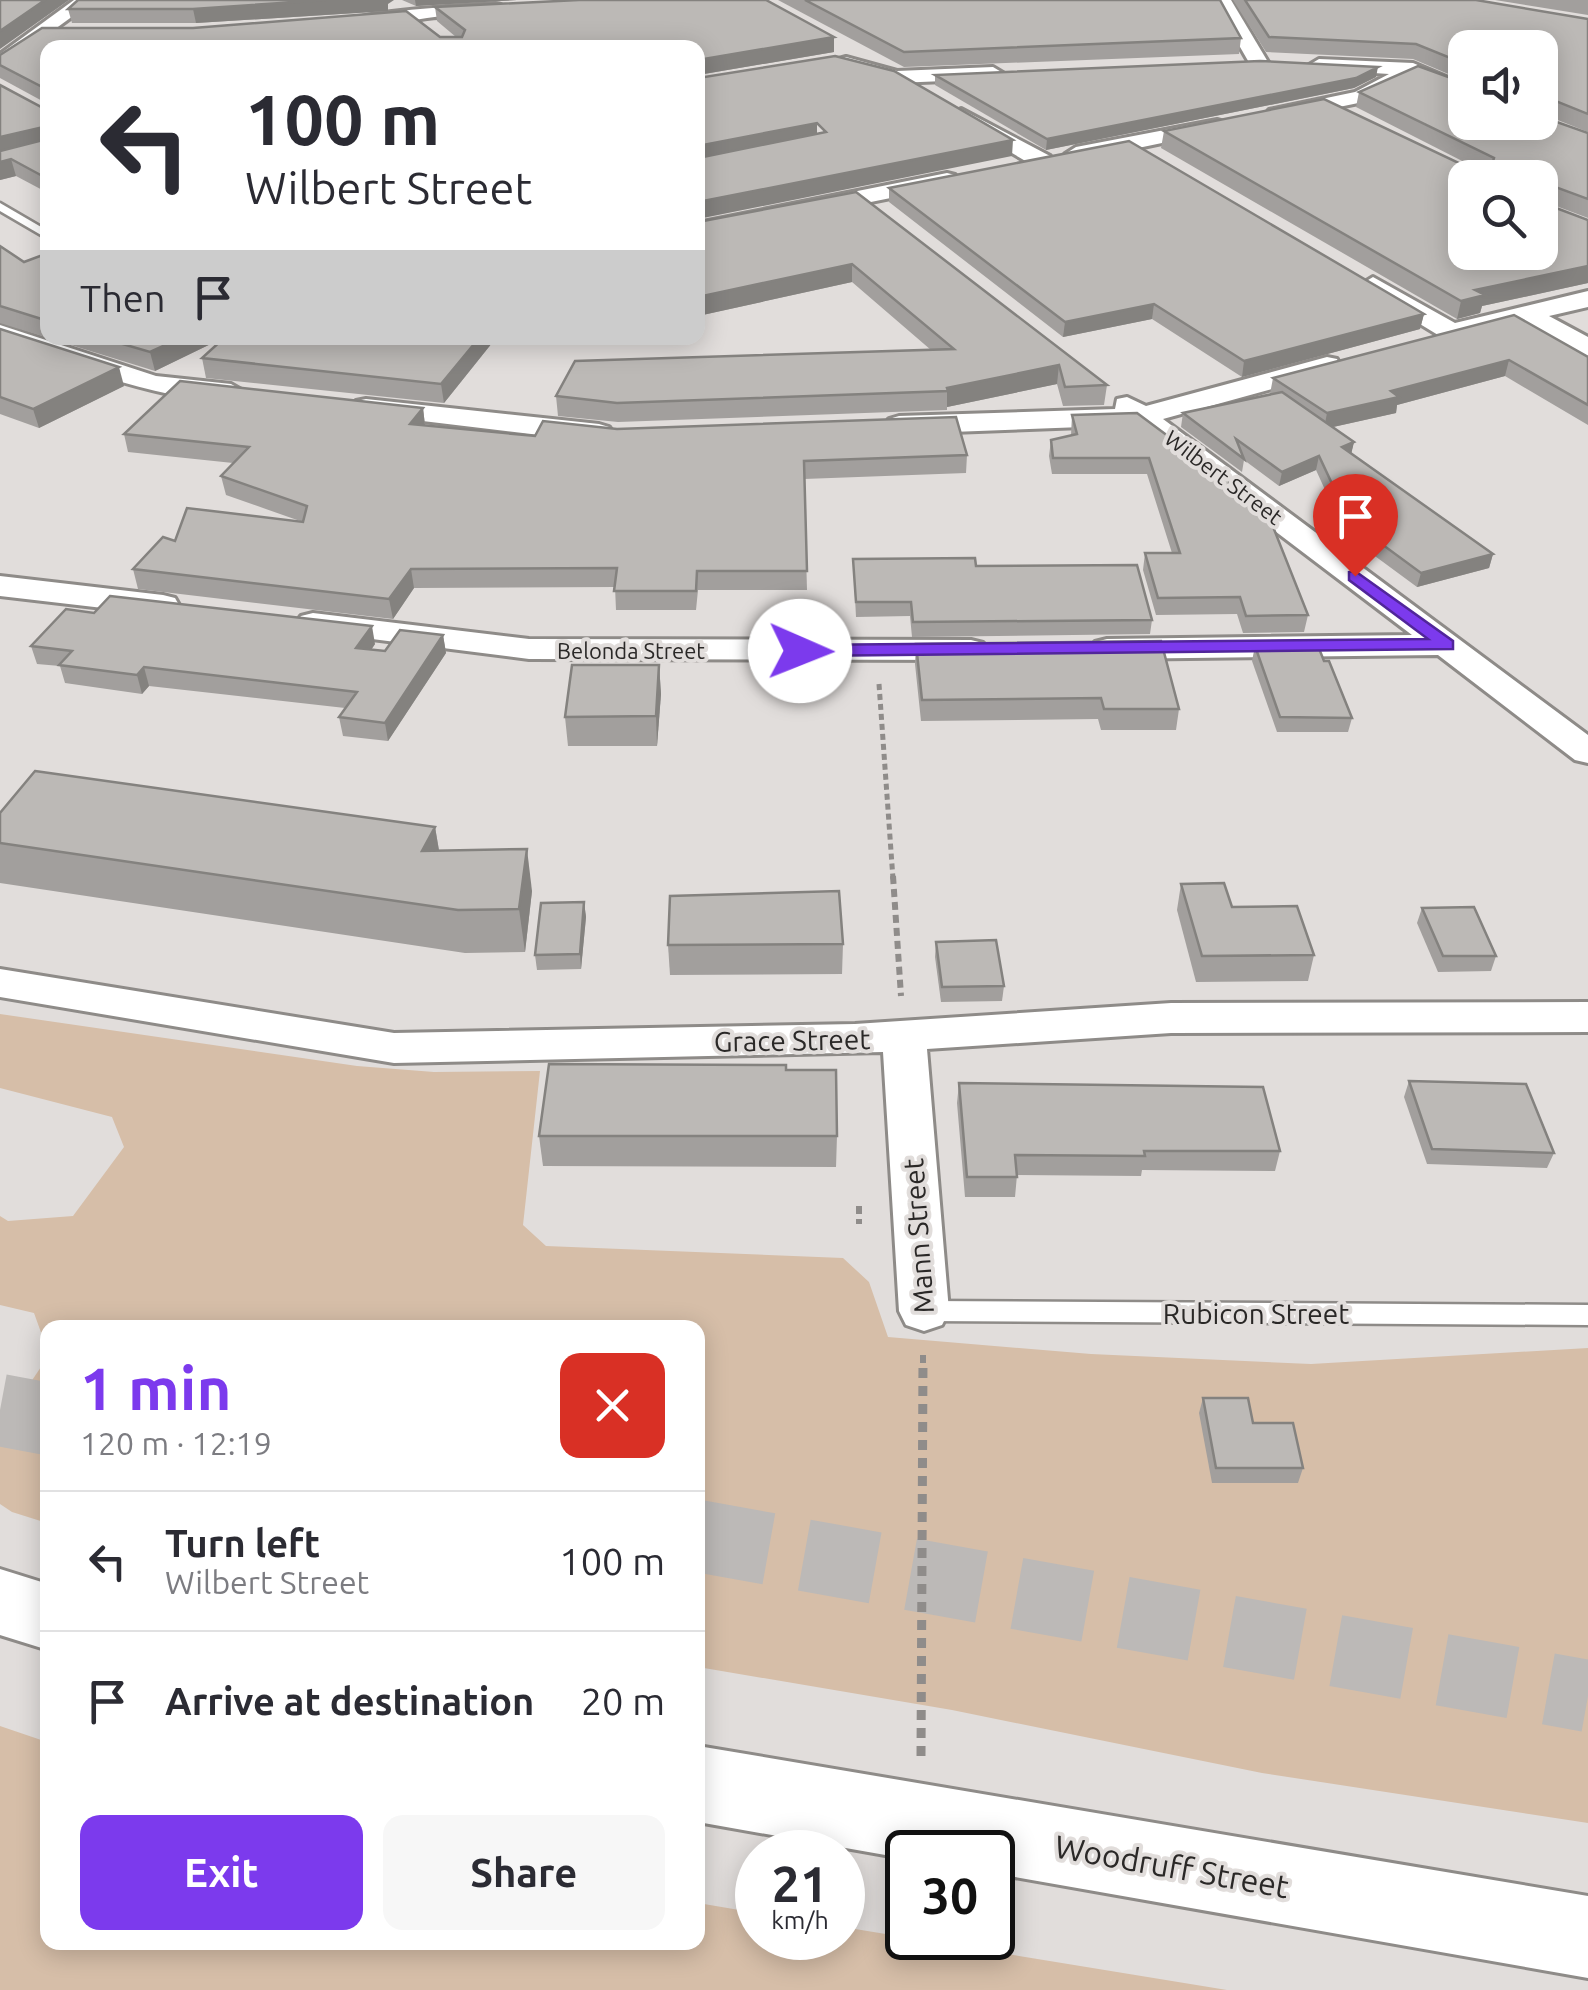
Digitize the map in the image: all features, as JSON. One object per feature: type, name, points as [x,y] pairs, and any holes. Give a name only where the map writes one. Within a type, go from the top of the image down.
[{"type":"street","points":[[0,63],[86,0]]},
{"type":"street","points":[[390,0],[441,37]]},
{"type":"street","points":[[1222,0],[1268,63],[1413,70],[1448,85]]},
{"type":"street","points":[[341,24],[507,8]]},
{"type":"street","points":[[40,33],[79,33]]},
{"type":"street","points":[[834,40],[1042,161]]},
{"type":"street","points":[[815,66],[853,64],[896,77],[1010,72]]},
{"type":"street","points":[[1006,168],[1361,97],[1413,70]]},
{"type":"street","points":[[1324,104],[1358,120]]},
{"type":"street","points":[[1130,143],[1164,163]]},
{"type":"street","points":[[705,229],[970,176]]},
{"type":"street","points":[[863,198],[894,222]]},
{"type":"street","points":[[1350,272],[1452,332]]},
{"type":"street","points":[[1414,342],[1588,299]]},
{"type":"street","points":[[1526,314],[1588,348]]},
{"type":"street","points":[[0,334],[153,384],[250,394]]},
{"type":"street","points":[[870,426],[1142,416],[1357,357]]},
{"type":"street","name":"Wilbert Street","points":[[1111,392],[1588,752]]},
{"type":"street","points":[[347,405],[618,435]]},
{"type":"street","points":[[0,586],[196,609]]},
{"type":"street","name":"Belonda Street","points":[[274,618],[529,649],[995,650]]},
{"type":"street","points":[[1073,649],[1446,645]]},
{"type":"street","name":"Grace Street","points":[[0,982],[394,1048],[904,1037],[1171,1018],[1588,1017]]},
{"type":"street","name":"Mann Street","points":[[904,1037],[924,1310]]},
{"type":"street","points":[[0,1602],[40,1614]]},
{"type":"street","name":"Woodruff Street","points":[[705,1785],[1588,1937]]},
{"type":"lane","points":[[0,206],[40,231]]},
{"type":"lane","name":"Rubicon Street","points":[[924,1310],[1588,1315]]},
{"type":"path","points":[[877,652],[904,1037]]},
{"type":"path","points":[[859,1206],[859,1224]]},
{"type":"path","name":"Mann Street","points":[[920,1822],[924,1310]]},
{"type":"shaded area","points":[[0,1014],[357,1066],[434,1072],[540,1071],[523,1225],[546,1246],[843,1258],[869,1282],[888,1337],[1091,1354],[1311,1364],[1588,1348],[1588,1823],[1262,1773],[952,1710],[705,1668],[705,1320],[40,1320],[40,1330],[34,1313],[0,1305],[0,1216],[8,1221],[73,1216],[124,1147],[112,1117],[0,1088]]},
{"type":"shaded area","points":[[40,1368],[40,1521],[0,1504],[0,1428]]},
{"type":"shaded area","points":[[0,1726],[40,1740],[40,1950],[705,1950],[705,1904],[735,1909],[735,1960],[865,1960],[865,1931],[885,1934],[885,1960],[1015,1960],[1015,1955],[1227,1990],[0,1990]]},
{"type":"building","points":[[0,0],[45,0],[0,31]]},
{"type":"building","points":[[78,0],[326,0],[193,9],[68,9]]},
{"type":"building","points":[[579,0],[766,0],[834,37],[705,59],[705,40],[40,40],[40,86],[0,65],[0,55],[42,28],[193,28],[406,11],[440,37],[462,37],[465,30],[435,7]]},
{"type":"building","points":[[805,0],[1220,0],[1241,38],[904,52]]},
{"type":"building","points":[[1245,0],[1476,0],[1588,19],[1588,114],[1558,102],[1558,30],[1448,30],[1448,57],[1416,44],[1269,37]]},
{"type":"building","points":[[835,56],[894,71],[1013,140],[705,201],[705,157],[826,132],[817,123],[705,145],[705,77]]},
{"type":"building","points":[[1260,61],[1378,67],[1356,78],[1047,139],[935,75]]},
{"type":"building","points":[[1418,66],[1448,77],[1448,136],[1359,92]]},
{"type":"building","points":[[0,85],[40,106],[40,128],[0,137]]},
{"type":"building","points":[[1324,99],[1452,160],[1448,160],[1448,270],[1558,270],[1558,209],[1588,220],[1588,266],[1475,290],[1485,295],[1461,301],[1164,131]]},
{"type":"building","points":[[1558,122],[1588,133],[1588,199],[1558,188],[1558,160],[1494,158],[1457,140],[1558,140]]},
{"type":"building","points":[[40,141],[40,175],[11,159],[0,162],[0,151]]},
{"type":"building","points":[[1129,141],[1424,314],[1244,361],[1154,304],[1065,322],[889,188]]},
{"type":"building","points":[[856,192],[1107,385],[1065,387],[1059,365],[947,388],[948,391],[617,403],[556,396],[575,361],[954,349],[852,264],[705,296],[705,221]]},
{"type":"building","points":[[0,246],[24,262],[40,256],[40,318],[0,306]]},
{"type":"building","points":[[1514,315],[1588,357],[1588,405],[1509,360],[1391,391],[1399,397],[1327,413],[1273,378]]},
{"type":"building","points":[[0,329],[40,345],[119,367],[33,409],[0,397]]},
{"type":"building","points":[[126,345],[166,345],[150,352]]},
{"type":"building","points":[[216,345],[473,345],[441,384],[202,358]]},
{"type":"building","points":[[180,381],[423,408],[410,424],[535,436],[543,421],[617,429],[956,417],[967,455],[804,461],[807,571],[697,571],[696,591],[614,591],[617,568],[411,569],[389,599],[133,569],[163,537],[175,541],[187,508],[303,522],[307,506],[221,476],[249,447],[124,434]]},
{"type":"building","points":[[1282,392],[1354,442],[1342,447],[1493,554],[1421,573],[1349,520],[1319,456],[1282,472],[1236,439],[1244,459],[1183,413]]},
{"type":"building","points":[[1137,413],[1266,509],[1308,615],[1246,616],[1240,597],[1158,598],[1145,553],[1180,553],[1149,458],[1053,458],[1051,440],[1077,434],[1072,415]]},
{"type":"building","points":[[975,558],[976,566],[1137,565],[1152,620],[913,622],[911,602],[856,602],[853,559]]},
{"type":"building","points":[[110,596],[372,626],[356,648],[385,651],[400,630],[443,635],[385,723],[339,717],[357,692],[144,667],[137,675],[59,665],[72,651],[31,646],[66,609],[94,613]]},
{"type":"building","points":[[1161,641],[1179,709],[1104,709],[1101,698],[922,700],[916,644]]},
{"type":"building","points":[[1255,646],[1318,646],[1324,661],[1329,661],[1352,718],[1280,717]]},
{"type":"building","points":[[572,665],[659,665],[656,716],[565,717]]},
{"type":"building","points":[[35,771],[435,827],[422,851],[527,849],[519,909],[458,910],[0,843],[0,813]]},
{"type":"building","points":[[1224,883],[1232,907],[1297,906],[1314,955],[1202,956],[1181,884]]},
{"type":"building","points":[[839,891],[843,944],[668,945],[670,896]]},
{"type":"building","points":[[584,902],[580,954],[535,955],[541,903]]},
{"type":"building","points":[[1474,907],[1496,956],[1443,956],[1422,908]]},
{"type":"building","points":[[996,940],[1004,986],[942,987],[936,942]]},
{"type":"building","points":[[549,1064],[786,1065],[786,1070],[836,1070],[837,1136],[539,1136]]},
{"type":"building","points":[[1409,1081],[1526,1084],[1554,1153],[1432,1149]]},
{"type":"building","points":[[959,1083],[1263,1087],[1280,1151],[1015,1155],[1017,1177],[967,1177]]},
{"type":"building","points":[[1203,1398],[1248,1398],[1253,1423],[1293,1423],[1303,1468],[1216,1468]]},
{"type":"tunnel","points":[[0,1410],[40,1418]]},
{"type":"tunnel","points":[[705,1537],[1588,1696]]},
{"type":"route","points":[[800,651],[1446,645],[1355,576]]}]
